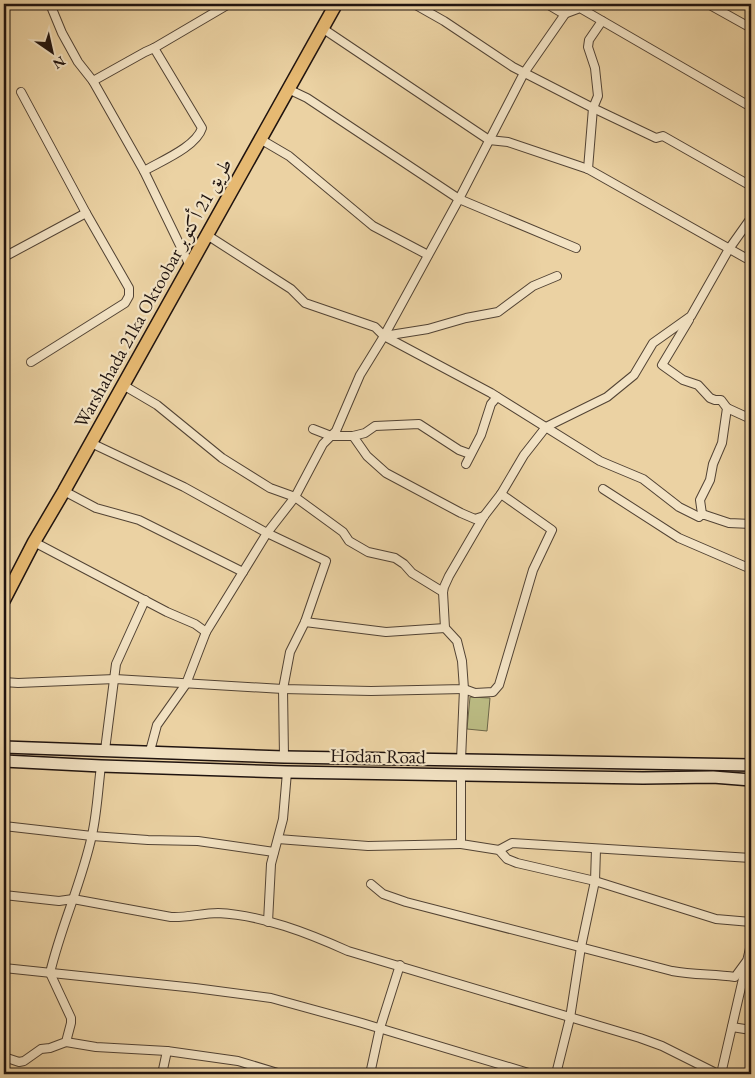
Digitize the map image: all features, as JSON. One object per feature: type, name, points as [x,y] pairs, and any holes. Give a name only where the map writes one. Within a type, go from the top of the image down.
[{"type":"main road","name":"Warshahada 21ka Oktoobar طريق 21 أكتوبر","points":[[4,600],[34,542],[336,4]]},
{"type":"main road","name":"Hodan Road","points":[[4,746],[284,757],[751,765]]},
{"type":"main road","name":"Hodan Road","points":[[4,761],[287,772],[643,778],[713,777],[751,780]]},
{"type":"street","points":[[50,4],[62,34],[78,62],[93,81],[144,171],[190,266]]},
{"type":"street","points":[[93,81],[229,4]]},
{"type":"street","points":[[414,4],[444,21],[524,73],[656,138],[663,136],[751,186]]},
{"type":"street","points":[[547,4],[564,14]]},
{"type":"street","points":[[150,751],[157,725],[186,684],[206,632],[267,532],[282,516],[295,497],[323,444],[336,430],[360,374],[384,336],[459,199],[524,73],[572,4]]},
{"type":"street","points":[[708,4],[751,28]]},
{"type":"street","points":[[564,14],[580,8],[751,107]]},
{"type":"street","points":[[588,169],[592,108],[598,96],[595,68],[588,47],[589,40],[602,21]]},
{"type":"street","points":[[322,28],[489,140],[508,142],[588,169],[751,261]]},
{"type":"street","points":[[144,171],[194,142],[200,135],[202,128],[154,48]]},
{"type":"street","points":[[288,89],[307,98],[459,199],[576,248]]},
{"type":"street","points":[[21,92],[86,214],[129,288],[129,296],[125,303],[31,362]]},
{"type":"street","points":[[260,139],[289,156],[373,226],[428,255]]},
{"type":"street","points":[[4,257],[86,214]]},
{"type":"street","points":[[751,218],[729,249],[662,365],[683,380],[698,386],[710,398],[721,400],[727,408],[751,419]]},
{"type":"street","points":[[207,235],[291,289],[305,304],[375,327],[384,336],[498,397],[600,461],[643,479],[688,513],[699,517],[702,514],[729,522],[751,524]]},
{"type":"street","points":[[384,336],[428,329],[498,312],[533,286],[556,276]]},
{"type":"street","points":[[462,760],[464,689],[462,661],[457,641],[445,628],[444,587],[484,516],[501,494],[524,455],[546,427],[607,396],[622,386],[634,375],[653,343],[688,320],[694,312]]},
{"type":"street","points":[[123,385],[158,405],[222,458],[270,488],[295,497],[343,532],[349,541],[368,552],[395,558],[412,573],[443,592]]},
{"type":"street","points":[[466,464],[481,435],[491,404],[498,397]]},
{"type":"street","points":[[702,514],[700,500],[710,480],[713,464],[722,443],[727,408]]},
{"type":"street","points":[[313,428],[331,436],[353,436],[365,433],[375,426],[419,424],[459,450],[470,454]]},
{"type":"street","points":[[353,436],[367,456],[386,473],[461,513],[475,518],[484,516]]},
{"type":"street","points":[[91,443],[184,486],[267,532],[326,561],[305,622],[290,652],[283,689],[284,757]]},
{"type":"street","points":[[603,489],[679,538],[751,570]]},
{"type":"street","points":[[64,491],[96,508],[139,520],[243,572]]},
{"type":"street","points":[[4,682],[115,679],[283,689],[371,691],[464,689],[475,693],[493,692],[499,685],[533,570],[552,530],[501,494]]},
{"type":"street","points":[[34,542],[195,624],[206,632]]},
{"type":"street","points":[[105,750],[116,664],[145,600]]},
{"type":"street","points":[[305,622],[386,632],[445,628]]},
{"type":"street","points":[[66,1042],[71,1018],[50,973],[62,926],[73,899],[92,836],[101,766]]},
{"type":"street","points":[[268,922],[271,864],[283,819],[287,772]]},
{"type":"street","points":[[460,775],[461,844]]},
{"type":"street","points":[[4,826],[92,836],[198,841],[274,852]]},
{"type":"street","points":[[278,839],[368,846],[461,844],[499,850],[507,858],[517,863],[595,881],[716,920],[751,922]]},
{"type":"street","points":[[499,850],[512,843],[751,858]]},
{"type":"street","points":[[556,1074],[570,1018],[581,947],[595,881],[596,849]]},
{"type":"street","points":[[372,884],[383,894],[406,902],[659,968],[698,975],[735,977],[749,962]]},
{"type":"street","points":[[4,895],[59,901],[73,899],[172,917],[215,913],[268,922],[319,938],[348,951],[640,1038],[662,1046],[719,1074],[749,962],[751,944]]},
{"type":"street","points":[[370,1074],[380,1028],[400,966]]},
{"type":"street","points":[[4,968],[271,998],[380,1028],[532,1074]]},
{"type":"street","points":[[732,1027],[751,1030]]},
{"type":"street","points":[[4,1057],[19,1062],[24,1061],[41,1049],[66,1042],[96,1047],[167,1051],[238,1061],[281,1074]]},
{"type":"street","points":[[162,1074],[167,1051]]},
{"type":"green space","points":[[470,697],[490,698],[487,731],[467,729]]}]
